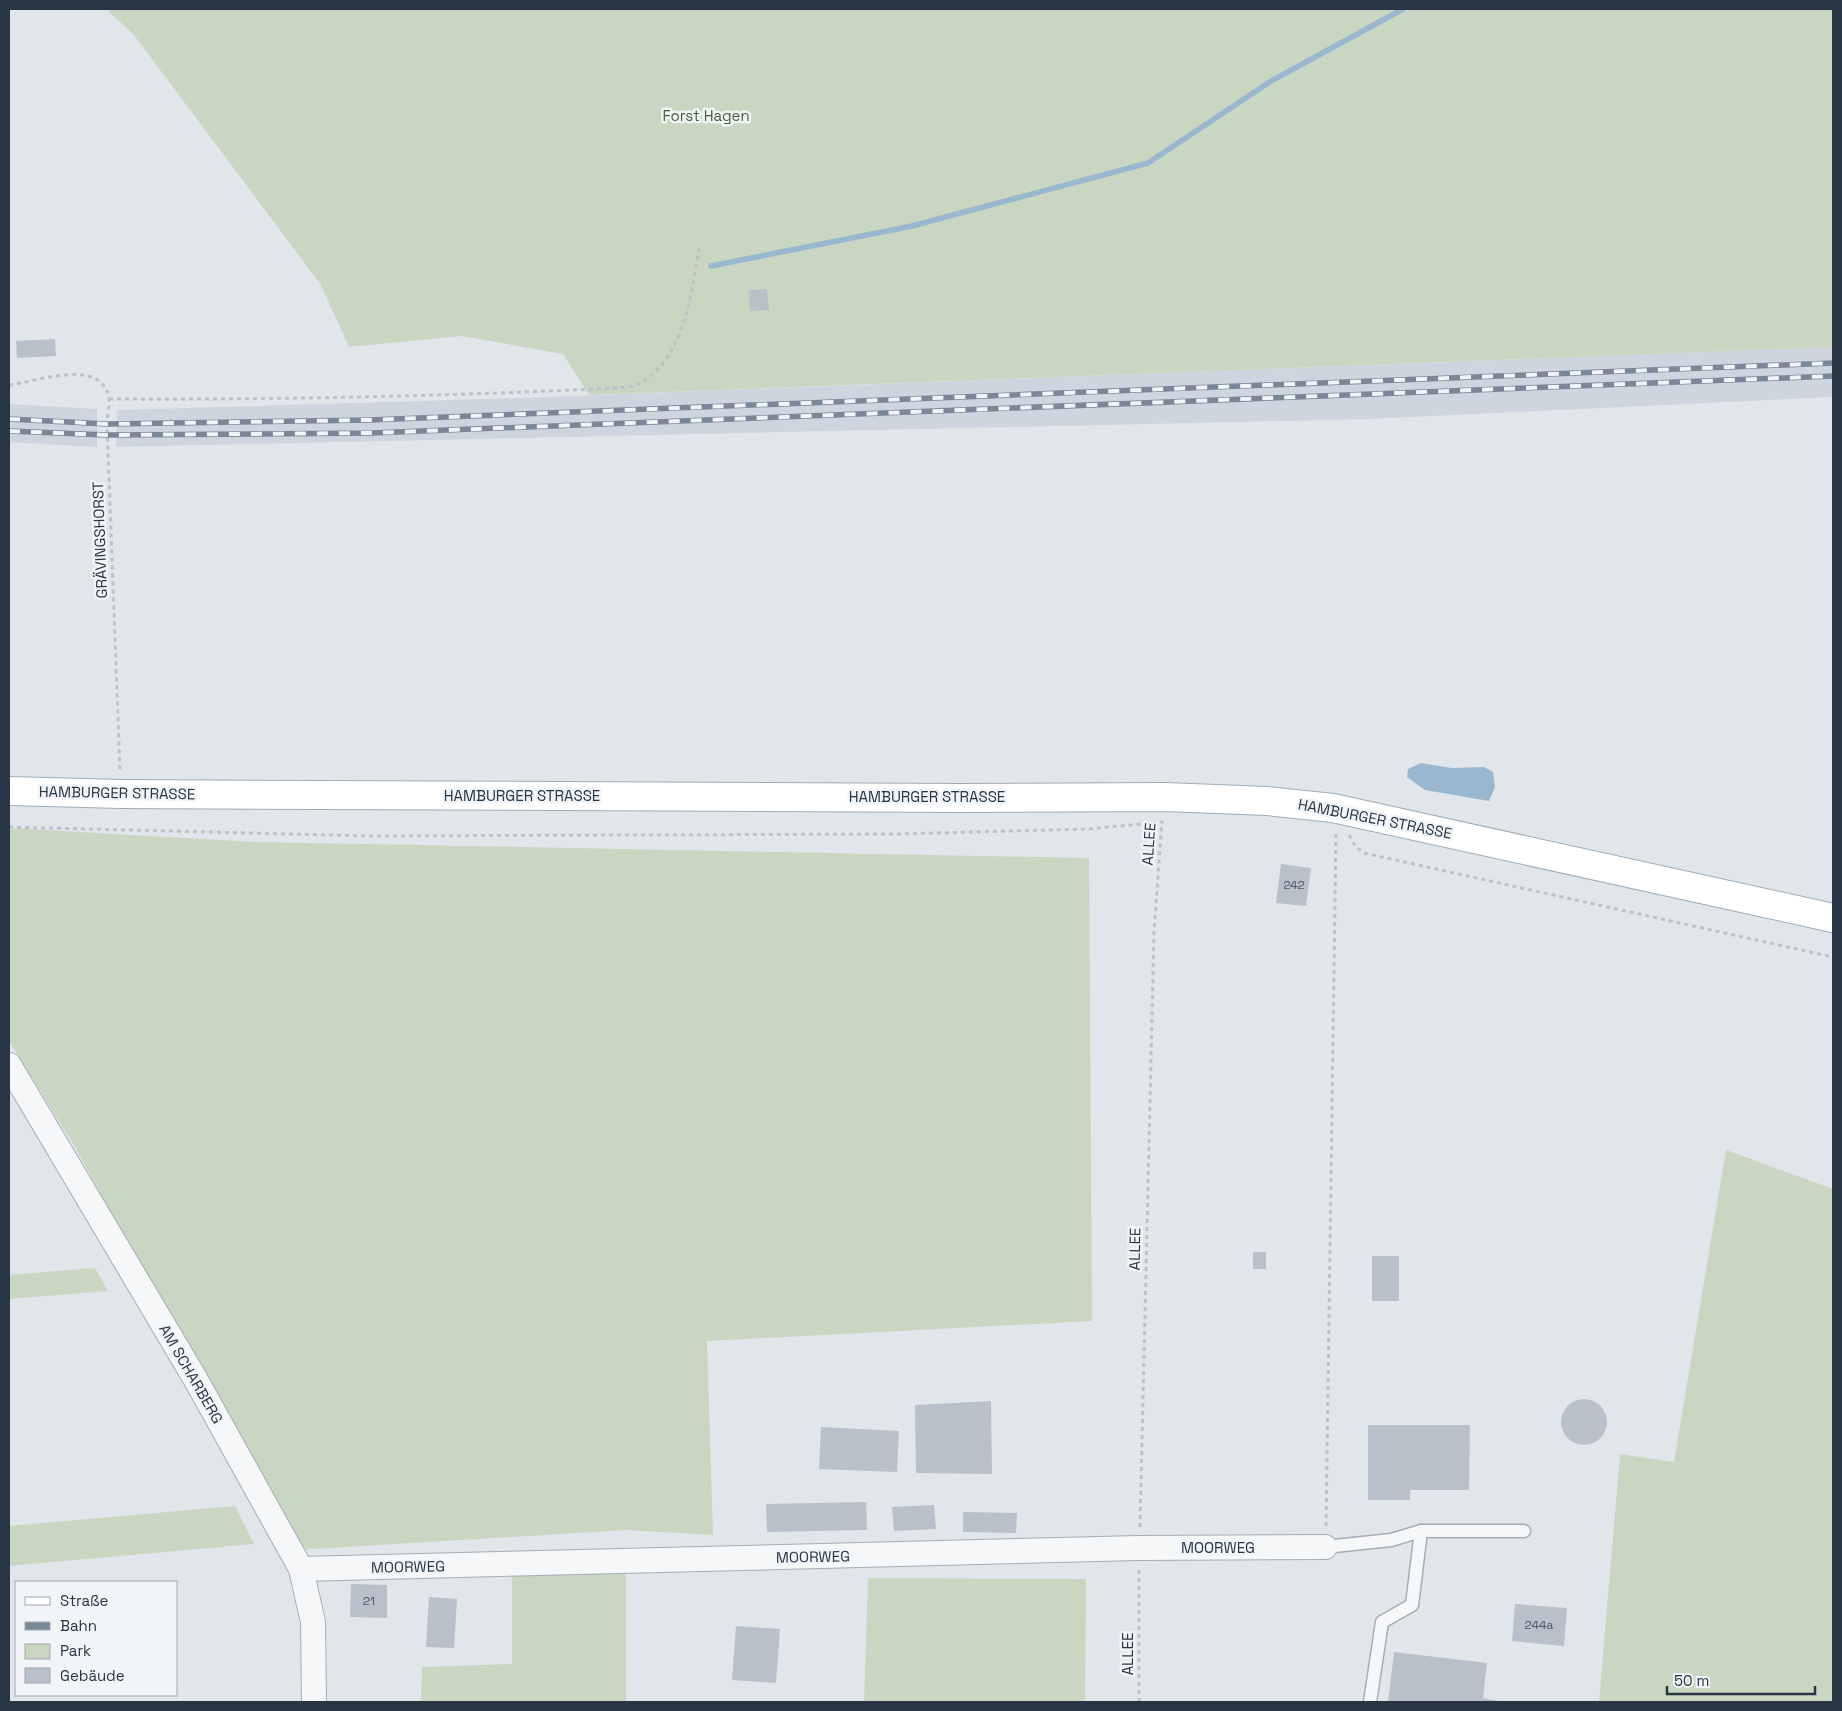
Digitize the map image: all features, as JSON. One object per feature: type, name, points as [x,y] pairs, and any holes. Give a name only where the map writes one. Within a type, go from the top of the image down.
[{"type":"main road","name":"HAMBURGER STRASSE","points":[[9,791],[121,794],[960,798],[1166,814],[1267,801],[1333,808],[1833,918]]},
{"type":"street","name":"AM SCHARBERG","points":[[9,1065],[196,1380],[301,1569],[313,1622],[314,1702]]},
{"type":"street","name":"MOORWEG","points":[[301,1569],[1139,1548],[1325,1547]]},
{"type":"lane","points":[[1325,1547],[1391,1540],[1421,1530],[1524,1531]]},
{"type":"lane","points":[[1370,1702],[1382,1622],[1412,1605],[1421,1530]]},
{"type":"path","points":[[9,385],[78,374],[96,377],[105,388],[109,399],[281,400],[416,397],[633,386],[646,380],[669,357],[684,321],[700,245]]},
{"type":"path","name":"GRÄVINGSHORST","points":[[109,399],[107,424],[121,794]]},
{"type":"path","points":[[9,826],[370,836],[878,834],[1088,829],[1166,814]]},
{"type":"path","name":"ALLEE","points":[[1139,1702],[1139,1548],[1154,932],[1166,814]]},
{"type":"path","points":[[1325,1547],[1336,824]]},
{"type":"path","points":[[1342,830],[1364,853],[1833,957]]},
{"type":"shaded area","points":[[1833,347],[1833,397],[1369,419],[116,447],[117,410],[522,398]]},
{"type":"shaded area","points":[[9,404],[97,409],[97,447],[9,442]]},
{"type":"green space","name":"Forst Hagen","points":[[106,9],[1833,9],[1833,347],[589,395],[563,354],[462,336],[349,347],[321,285],[134,35]]},
{"type":"green space","points":[[9,828],[257,842],[1089,858],[1092,1321],[707,1341],[713,1535],[626,1530],[297,1550],[75,1147],[9,1041]]},
{"type":"green space","points":[[1726,1150],[1833,1189],[1833,1702],[1599,1702],[1620,1454],[1674,1462]]},
{"type":"green space","points":[[95,1268],[108,1291],[9,1299],[9,1275]]},
{"type":"green space","points":[[235,1506],[254,1544],[9,1566],[9,1526]]},
{"type":"green space","points":[[626,1571],[626,1702],[421,1702],[422,1667],[512,1664],[512,1575]]},
{"type":"green space","points":[[868,1578],[1086,1579],[1085,1702],[864,1702]]},
{"type":"water","points":[[1421,763],[1452,768],[1484,767],[1493,772],[1495,787],[1489,801],[1425,790],[1407,777],[1408,769]]},
{"type":"building","points":[[767,289],[769,310],[750,311],[749,290]]},
{"type":"building","points":[[55,339],[56,356],[17,358],[16,341]]},
{"type":"building","points":[[1281,864],[1311,868],[1306,906],[1276,903]]},
{"type":"building","points":[[1253,1252],[1266,1252],[1266,1269],[1253,1269]]},
{"type":"building","points":[[1372,1256],[1399,1256],[1399,1301],[1372,1301]]},
{"type":"building","points":[[1579,1399],[1589,1399],[1603,1409],[1607,1422],[1603,1435],[1597,1441],[1589,1445],[1579,1445],[1565,1435],[1561,1427],[1561,1417],[1571,1403]]},
{"type":"building","points":[[991,1401],[992,1474],[916,1473],[915,1405]]},
{"type":"building","points":[[1368,1425],[1470,1425],[1469,1490],[1410,1490],[1410,1500],[1368,1500]]},
{"type":"building","points":[[821,1427],[899,1431],[897,1472],[819,1469]]},
{"type":"building","points":[[866,1502],[867,1530],[767,1532],[766,1504]]},
{"type":"building","points":[[934,1505],[936,1529],[894,1531],[892,1507]]},
{"type":"building","points":[[963,1512],[1017,1513],[1016,1533],[963,1532]]},
{"type":"building","points":[[351,1584],[387,1585],[387,1618],[350,1617]]},
{"type":"building","points":[[429,1597],[457,1599],[454,1648],[426,1647]]},
{"type":"building","points":[[1515,1604],[1567,1608],[1564,1646],[1512,1641]]},
{"type":"building","points":[[736,1626],[780,1629],[776,1683],[732,1680]]},
{"type":"building","points":[[1394,1652],[1487,1663],[1483,1698],[1504,1702],[1388,1702]]},
{"type":"waterway","points":[[711,266],[912,226],[1148,163],[1271,81],[1403,9]]},
{"type":"railway","points":[[9,419],[107,424],[369,420],[1833,363]]},
{"type":"railway","points":[[9,431],[107,435],[372,433],[1833,376]]}]
